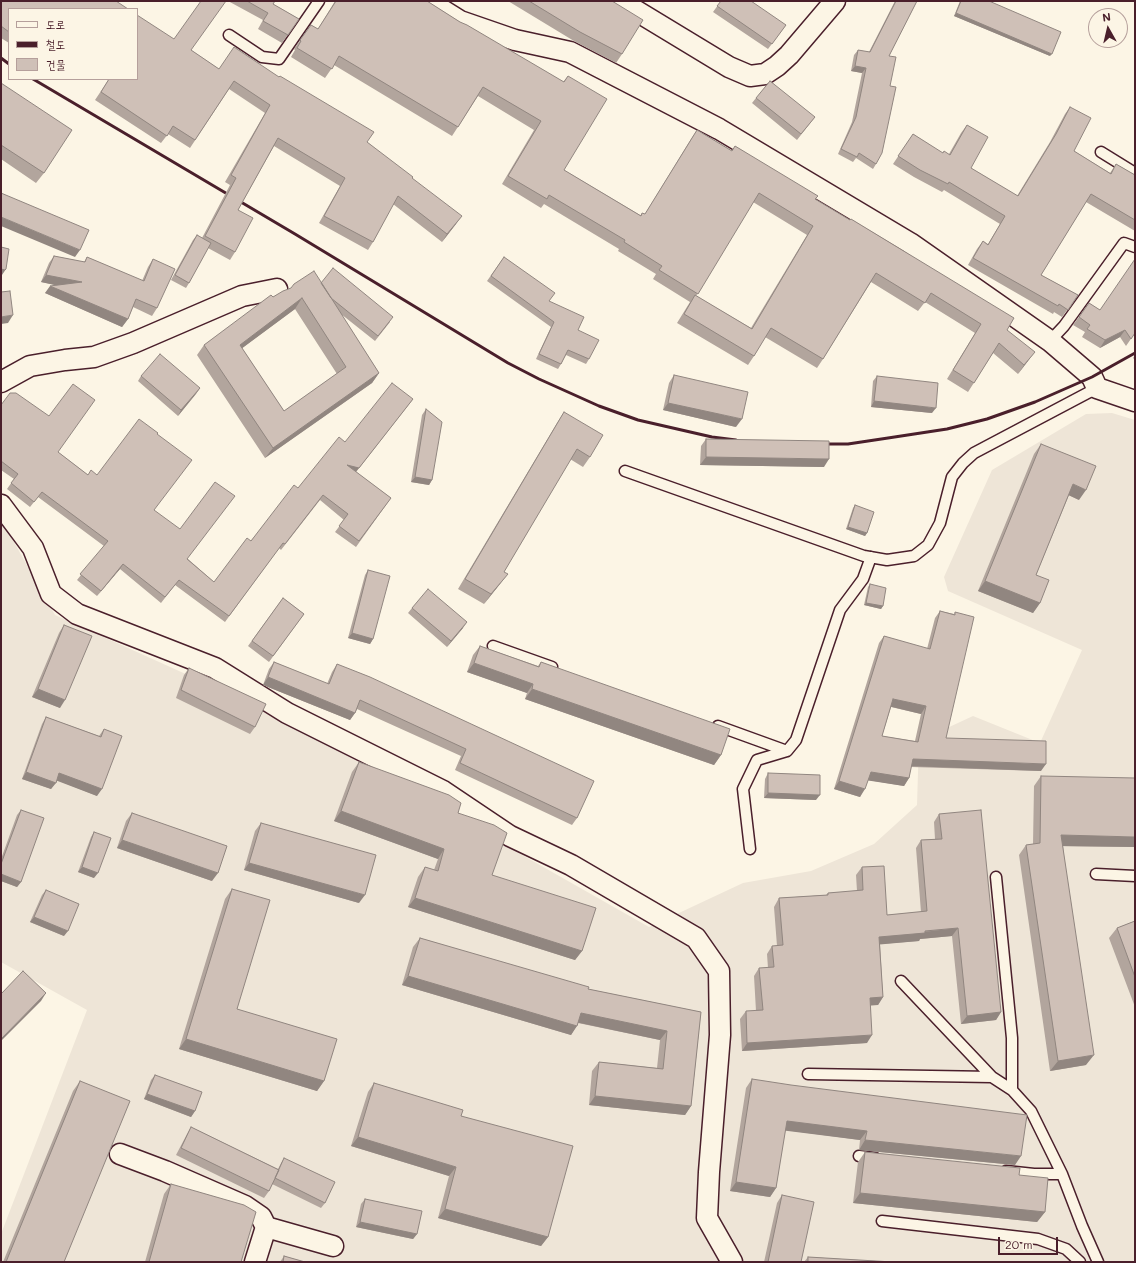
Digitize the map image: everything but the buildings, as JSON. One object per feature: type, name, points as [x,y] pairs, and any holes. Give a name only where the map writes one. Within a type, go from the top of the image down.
[{"type":"street","points":[[428,1],[460,21],[515,40],[570,52],[719,129],[910,243],[1050,342],[1092,377],[1097,388],[1135,402]]},
{"type":"street","points":[[620,1],[729,67],[750,76],[765,74],[777,66],[835,1]]},
{"type":"street","points":[[1,382],[30,366],[94,357],[133,343],[242,296],[277,289]]},
{"type":"street","points":[[1,505],[33,548],[51,594],[77,614],[215,668],[288,713],[443,791],[510,836],[571,865],[696,938],[719,971],[720,1034],[709,1172],[707,1218],[732,1262]]},
{"type":"street","points":[[120,1154],[165,1170],[245,1206],[260,1217],[266,1227],[333,1246]]},
{"type":"street","points":[[255,1262],[266,1227]]},
{"type":"lane","points":[[229,35],[262,57],[279,59],[319,1]]},
{"type":"lane","points":[[1101,152],[1135,172]]},
{"type":"lane","points":[[1050,342],[1064,326],[1124,243],[1135,247]]},
{"type":"lane","points":[[625,471],[864,556],[887,560],[914,556],[928,545],[940,523],[952,477],[963,463],[974,453],[1097,388]]},
{"type":"lane","points":[[750,849],[743,789],[757,760],[788,751],[796,740],[840,610],[863,579],[872,557]]},
{"type":"lane","points":[[493,646],[559,670]]},
{"type":"lane","points":[[706,722],[788,751]]},
{"type":"lane","points":[[1096,874],[1135,876]]},
{"type":"lane","points":[[996,877],[1012,1038],[1012,1090]]},
{"type":"lane","points":[[901,981],[992,1077],[1012,1090],[1031,1111],[1062,1174],[1098,1262]]},
{"type":"lane","points":[[808,1074],[992,1077]]},
{"type":"lane","points":[[859,1156],[883,1158]]},
{"type":"lane","points":[[994,1170],[1034,1174],[1062,1174]]},
{"type":"lane","points":[[882,1221],[1038,1239],[1066,1249],[1080,1262]]},
{"type":"shaded area","points":[[1112,413],[1135,420],[1135,1262],[1,1262],[1,1234],[87,1010],[1,962],[1,519],[55,615],[272,713],[649,927],[743,883],[811,871],[874,844],[917,805],[919,741],[973,716],[1040,743],[1082,650],[948,591],[944,577],[992,470],[1086,414]]},
{"type":"railway","points":[[1,58],[8,63]]},
{"type":"railway","points":[[35,80],[295,234],[508,363],[539,379],[599,406],[638,420],[712,437],[736,440]]},
{"type":"railway","points":[[818,444],[848,444],[947,429],[987,419],[1035,402],[1092,377],[1135,353]]}]
